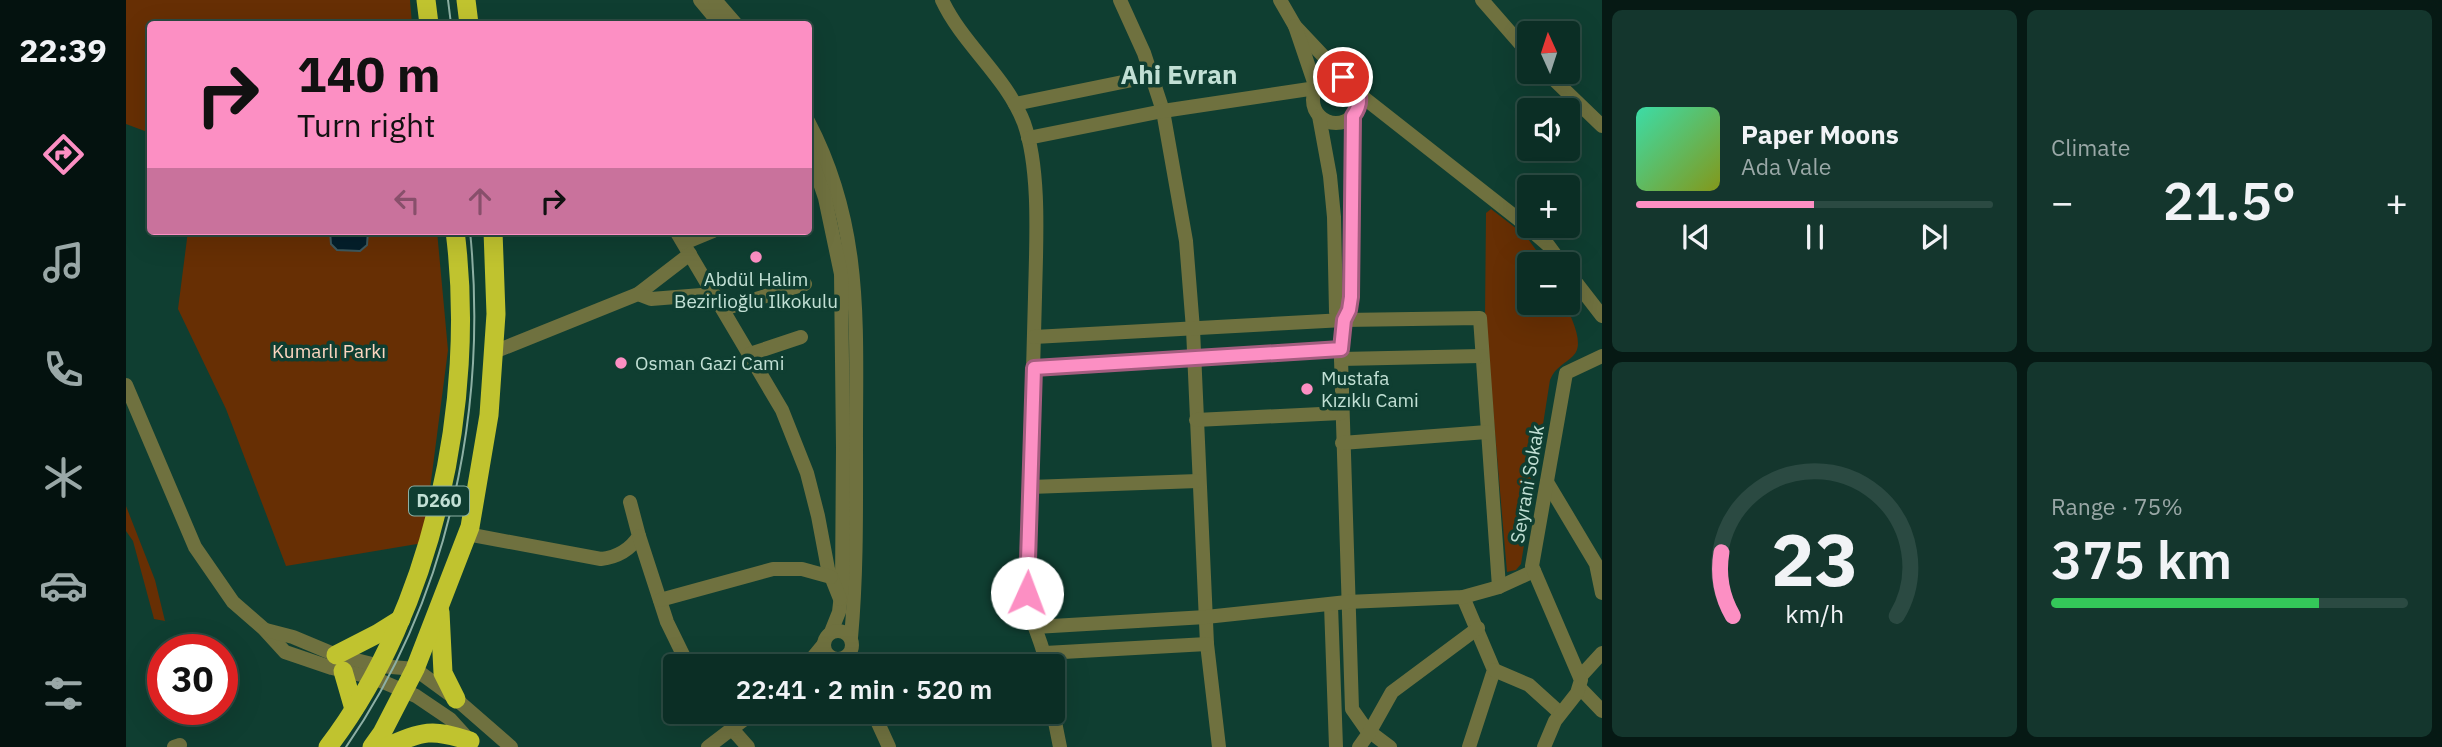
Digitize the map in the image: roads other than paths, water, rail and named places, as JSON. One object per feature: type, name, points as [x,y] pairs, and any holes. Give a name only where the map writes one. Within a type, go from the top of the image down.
[{"type":"highway","points":[[426,0],[429,21]]},
{"type":"highway","points":[[466,0],[469,21]]},
{"type":"highway","name":"D260","points":[[328,747],[377,672],[402,618],[436,513],[452,432],[461,349],[459,260],[456,235]]},
{"type":"highway","name":"D260","points":[[372,747],[415,669],[467,534],[489,415],[496,314],[493,235]]},
{"type":"highway","points":[[440,605],[443,673],[456,699]]},
{"type":"highway","points":[[354,709],[340,663],[402,618]]},
{"type":"highway","points":[[386,747],[421,733],[443,733],[473,744]]},
{"type":"street","points":[[700,0],[718,21]]},
{"type":"street","points":[[715,0],[733,21]]},
{"type":"street","points":[[942,0],[951,19],[1015,104],[1028,138],[1035,230],[1027,593],[1029,612],[1044,654]]},
{"type":"street","points":[[1120,0],[1137,34],[1163,111],[1186,241],[1193,329],[1207,644],[1219,747]]},
{"type":"street","points":[[1280,0],[1295,26],[1316,88],[1313,103],[1320,116],[1334,217],[1336,312],[1344,320]]},
{"type":"street","points":[[1482,0],[1517,40]]},
{"type":"street","points":[[1295,26],[1343,77],[1356,86],[1359,94],[1360,102],[1353,116],[1347,121],[1332,123],[1320,116]]},
{"type":"street","points":[[1015,104],[1152,76]]},
{"type":"street","points":[[1028,138],[1163,111],[1316,88],[1327,78],[1343,77]]},
{"type":"street","points":[[1558,84],[1602,126]]},
{"type":"street","points":[[1359,94],[1518,219],[1553,252]]},
{"type":"street","points":[[1353,116],[1351,297],[1344,320],[1341,354],[1352,709],[1369,733],[1390,747]]},
{"type":"street","points":[[815,154],[815,187],[837,249],[841,274],[844,448],[839,612],[828,638],[815,654]]},
{"type":"street","points":[[815,154],[846,223],[854,278],[856,567],[851,645],[845,654]]},
{"type":"street","points":[[494,352],[638,293],[683,243],[703,235]]},
{"type":"street","points":[[683,243],[772,390],[800,452],[813,494],[831,577],[840,600]]},
{"type":"street","points":[[723,309],[805,284]]},
{"type":"street","points":[[1580,288],[1602,316]]},
{"type":"street","points":[[638,293],[651,299],[714,294]]},
{"type":"street","points":[[1034,337],[1344,320],[1480,317],[1499,587]]},
{"type":"street","points":[[750,354],[801,337]]},
{"type":"street","points":[[1034,368],[1193,358],[1341,354],[1481,356]]},
{"type":"street","name":"Seyrani Sokak","points":[[1580,683],[1532,566],[1566,373],[1602,356]]},
{"type":"street","points":[[126,385],[195,547],[233,602],[264,629],[293,637],[340,663],[377,672],[415,669],[456,699],[511,747]]},
{"type":"street","points":[[1196,420],[1341,413]]},
{"type":"street","points":[[1342,443],[1487,432]]},
{"type":"street","points":[[1030,487],[1198,481]]},
{"type":"street","points":[[1546,482],[1599,563],[1602,593]]},
{"type":"street","points":[[630,502],[667,622],[683,654]]},
{"type":"street","points":[[467,534],[601,559],[624,552],[639,536]]},
{"type":"street","points":[[660,600],[773,569],[802,569],[831,577]]},
{"type":"street","points":[[1035,627],[1206,617],[1347,602],[1463,597],[1499,587],[1534,571]]},
{"type":"street","points":[[1463,597],[1494,670],[1469,747]]},
{"type":"street","points":[[1331,605],[1336,747]]},
{"type":"street","points":[[1359,747],[1392,692],[1478,628]]},
{"type":"street","points":[[828,638],[845,632],[853,654]]},
{"type":"street","points":[[828,638],[828,654]]},
{"type":"street","points":[[1065,658],[1207,644]]},
{"type":"street","points":[[1544,747],[1551,727],[1602,653]]},
{"type":"street","points":[[1494,670],[1529,685],[1560,713]]},
{"type":"street","points":[[377,672],[439,710],[473,744]]},
{"type":"street","points":[[1580,683],[1602,711]]},
{"type":"street","points":[[708,747],[738,724]]},
{"type":"street","points":[[878,724],[889,747]]},
{"type":"street","points":[[1055,724],[1060,747]]},
{"type":"street","points":[[732,729],[748,747]]},
{"type":"water","points":[[330,235],[368,235],[367,245],[360,251],[337,250],[331,244]]},
{"type":"tram line","points":[[448,0],[451,21]]},
{"type":"tram line","points":[[346,747],[382,689],[411,629],[435,565],[453,500],[466,434],[473,366],[474,298],[470,235]]},
{"type":"place","name":"Abdül Halim Bezirlioğlu Ilkokulu","points":[[756,257]]},
{"type":"place","name":"Osman Gazi Cami","points":[[621,363]]},
{"type":"place","name":"Mustafa Kızıklı Cami","points":[[1307,389]]},
{"type":"district","name":"Ahi Evran","points":[[1179,75]]},
{"type":"park label","name":"Kumarlı Parkı","points":[[329,351]]}]
